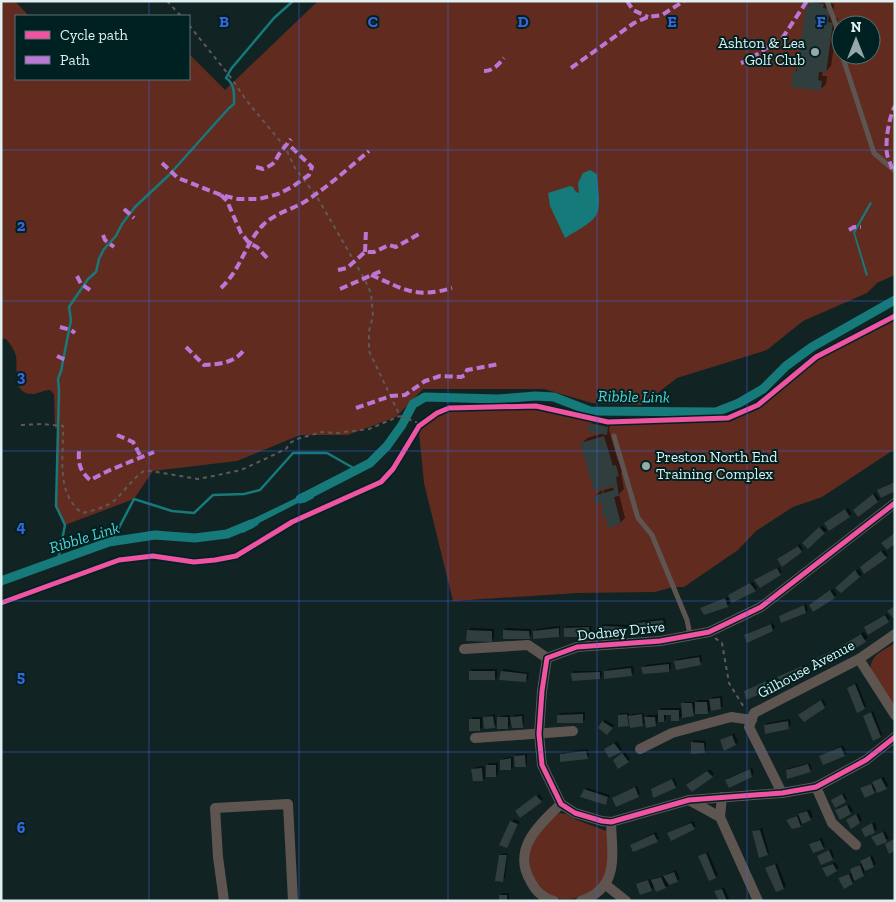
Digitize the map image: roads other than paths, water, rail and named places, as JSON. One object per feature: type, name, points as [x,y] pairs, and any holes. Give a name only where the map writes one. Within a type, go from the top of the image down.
[{"type":"street","name":"Dodney Drive","points":[[547,658],[577,647],[660,640],[706,632],[761,607],[895,503]]},
{"type":"street","name":"Gilhouse Avenue","points":[[782,793],[749,727],[754,713],[859,659],[895,634]]},
{"type":"street","points":[[464,649],[528,645],[547,658],[542,691],[539,734],[542,765],[561,804],[575,813],[586,817],[611,822],[689,800],[782,793],[816,787],[866,760],[895,737]]},
{"type":"street","points":[[859,659],[895,715]]},
{"type":"street","points":[[640,749],[672,733],[722,720],[730,718],[752,720]]},
{"type":"street","points":[[474,738],[573,731]]},
{"type":"street","points":[[816,787],[832,823],[856,845]]},
{"type":"street","points":[[722,797],[720,817],[758,901]]},
{"type":"street","points":[[689,800],[720,817]]},
{"type":"street","points":[[224,901],[218,857],[215,808],[288,804],[293,901]]},
{"type":"street","points":[[547,900],[528,877],[524,854],[526,845],[534,832],[561,804]]},
{"type":"street","points":[[581,901],[591,897],[606,885],[612,868],[611,822]]},
{"type":"street","points":[[606,885],[626,901]]},
{"type":"lane","points":[[827,1],[832,15]]},
{"type":"lane","points":[[845,65],[874,153],[895,171]]},
{"type":"lane","points":[[614,436],[638,518],[652,535],[687,620],[690,635]]},
{"type":"water","points":[[590,170],[597,174],[599,208],[597,214],[587,225],[565,238],[550,206],[548,193],[570,186],[579,193],[578,183],[583,173]]},
{"type":"water","points":[[870,202],[872,203],[855,233],[868,275],[866,276],[853,232]]},
{"type":"water","points":[[309,490],[314,498],[304,503],[300,502],[243,533],[238,526],[298,497]]},
{"type":"waterway","points":[[58,560],[65,525],[56,506],[58,379],[71,320],[69,307],[88,279],[96,272],[104,249],[116,236],[122,224],[135,207],[169,175],[234,104],[232,86],[226,78],[231,69],[274,18],[293,1]]},
{"type":"waterway","name":"Ribble Link","points":[[300,499],[370,463],[387,446],[402,425],[413,404],[425,397],[498,399],[535,396],[554,397],[590,411],[716,412],[739,403],[763,389],[786,366],[812,347],[895,300]]},
{"type":"waterway","points":[[112,541],[134,499],[172,511],[194,513],[213,495],[244,494],[260,490],[293,453],[327,453],[357,470]]},
{"type":"waterway","name":"Ribble Link","points":[[1,581],[109,542],[155,535],[195,538],[227,534],[251,524]]},
{"type":"place","name":"Ashton & Lea Golf Club","points":[[815,52]]},
{"type":"place","name":"Preston North End Training Complex","points":[[646,466]]}]
